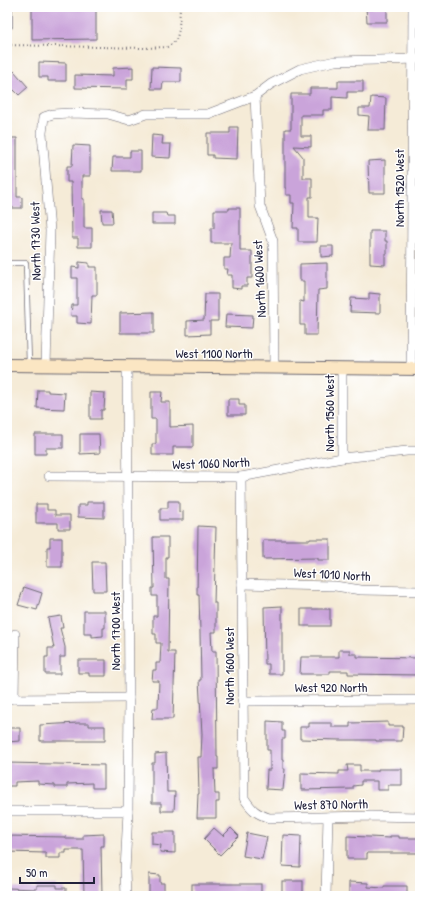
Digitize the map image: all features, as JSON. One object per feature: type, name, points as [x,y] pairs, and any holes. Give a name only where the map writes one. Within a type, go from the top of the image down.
[{"type":"main road","name":"West 1100 North","points":[[7,365],[415,369]]},
{"type":"street","name":"North 1520 West","points":[[413,7],[416,59],[415,369]]},
{"type":"street","points":[[255,96],[271,84],[300,69],[335,61],[416,59]]},
{"type":"street","name":"North 1730 West","points":[[46,366],[50,231],[42,133],[44,117],[53,114],[69,113],[108,114],[129,120],[146,114],[208,114],[255,96]]},
{"type":"street","name":"North 1600 West","points":[[255,96],[260,206],[272,241],[274,367]]},
{"type":"street","name":"North 1700 West","points":[[126,896],[125,871],[128,843],[129,698],[127,366]]},
{"type":"street","name":"North 1560 West","points":[[342,368],[342,458]]},
{"type":"street","name":"West 1060 North","points":[[49,476],[241,477],[342,458],[420,451]]},
{"type":"street","name":"North 1600 West","points":[[241,477],[243,784],[244,798],[248,804]]},
{"type":"street","name":"West 1010 North","points":[[242,584],[334,586],[361,590],[420,591]]},
{"type":"street","points":[[15,634],[10,699],[129,698]]},
{"type":"street","name":"West 920 North","points":[[242,701],[420,700]]},
{"type":"street","name":"West 870 North","points":[[248,804],[257,814],[269,818],[371,816],[420,817]]},
{"type":"street","points":[[7,811],[128,811]]},
{"type":"street","points":[[326,896],[328,817]]},
{"type":"lane","points":[[7,26],[10,26],[10,7]]},
{"type":"lane","points":[[7,263],[26,263],[29,365]]},
{"type":"path","points":[[7,45],[144,48],[167,46],[173,43],[177,38],[180,7]]},
{"type":"building","points":[[32,7],[96,7],[96,39],[32,40]]},
{"type":"building","points":[[366,7],[387,7],[387,22],[367,22]]},
{"type":"building","points":[[39,62],[66,63],[66,81],[48,81],[48,77],[39,77]]},
{"type":"building","points":[[133,67],[133,79],[127,79],[127,89],[75,88],[75,75],[113,76],[113,68]]},
{"type":"building","points":[[152,67],[181,68],[181,82],[163,82],[162,89],[151,89]]},
{"type":"building","points":[[14,71],[28,87],[19,95],[14,90],[7,96],[7,77]]},
{"type":"building","points":[[338,81],[363,81],[363,92],[347,92],[347,98],[332,97],[332,110],[323,110],[323,115],[301,115],[301,136],[311,136],[311,147],[294,146],[303,157],[303,178],[312,178],[312,197],[309,197],[309,218],[318,218],[317,242],[298,242],[298,228],[293,228],[294,203],[291,203],[291,195],[286,195],[285,188],[285,129],[291,129],[291,94],[310,94],[310,88],[338,88]]},
{"type":"building","points":[[371,97],[386,98],[385,130],[368,130],[369,116],[359,115],[359,108],[370,108]]},
{"type":"building","points":[[230,127],[238,127],[237,159],[213,158],[213,155],[207,155],[207,133],[230,133]]},
{"type":"building","points":[[152,135],[163,136],[162,144],[171,144],[170,158],[151,157]]},
{"type":"building","points":[[7,138],[17,138],[17,197],[22,197],[22,208],[7,208]]},
{"type":"building","points":[[73,145],[90,146],[90,176],[82,176],[82,199],[84,199],[84,228],[92,228],[92,247],[78,247],[78,238],[72,238],[71,182],[67,182],[67,166],[72,166]]},
{"type":"building","points":[[130,151],[141,151],[141,171],[112,171],[113,157],[130,157]]},
{"type":"building","points":[[385,160],[385,193],[369,193],[368,161]]},
{"type":"building","points":[[229,208],[240,208],[240,251],[252,251],[252,278],[247,278],[247,286],[241,286],[241,289],[232,288],[232,275],[227,275],[228,269],[224,269],[224,258],[230,258],[231,243],[211,243],[211,228],[214,228],[214,210],[229,210]]},
{"type":"building","points":[[101,210],[112,210],[113,223],[102,223]]},
{"type":"building","points":[[152,213],[166,213],[167,216],[175,216],[175,224],[152,224]]},
{"type":"building","points":[[370,231],[385,231],[387,254],[385,254],[385,265],[370,264]]},
{"type":"building","points":[[321,246],[333,246],[333,256],[321,257]]},
{"type":"building","points":[[79,262],[89,263],[89,267],[97,267],[97,295],[92,295],[91,324],[77,323],[77,316],[71,316],[72,305],[77,305],[77,278],[72,278],[72,267],[79,268]]},
{"type":"building","points":[[327,263],[327,289],[318,290],[317,335],[305,335],[305,325],[300,325],[300,301],[304,302],[304,281],[300,281],[300,264]]},
{"type":"building","points":[[369,293],[380,294],[380,313],[350,312],[351,298],[369,299]]},
{"type":"building","points":[[205,294],[218,294],[218,321],[210,321],[210,334],[187,335],[187,321],[204,320]]},
{"type":"building","points":[[154,312],[154,333],[120,333],[120,313]]},
{"type":"building","points":[[226,314],[253,315],[252,328],[225,327]]},
{"type":"building","points":[[38,390],[65,393],[64,409],[37,408]]},
{"type":"building","points":[[90,392],[105,393],[104,410],[101,410],[101,419],[90,419]]},
{"type":"building","points":[[151,392],[162,392],[161,402],[170,402],[170,427],[193,426],[193,447],[173,447],[173,455],[152,455],[152,444],[156,444],[156,419],[151,419]]},
{"type":"building","points":[[228,399],[239,399],[239,405],[245,405],[245,415],[228,415]]},
{"type":"building","points":[[35,434],[63,434],[63,448],[46,448],[46,454],[35,454]]},
{"type":"building","points":[[80,434],[99,434],[100,453],[80,454]]},
{"type":"building","points":[[168,501],[179,501],[179,512],[183,511],[183,520],[160,520],[160,508],[168,508]]},
{"type":"building","points":[[87,502],[104,502],[104,518],[78,517],[78,505],[87,505]]},
{"type":"building","points":[[36,504],[47,504],[47,510],[55,510],[55,515],[70,515],[70,529],[58,529],[58,523],[36,523]]},
{"type":"building","points":[[198,526],[216,527],[214,603],[216,603],[216,632],[211,632],[212,651],[216,651],[218,769],[214,769],[215,794],[219,794],[219,802],[216,802],[216,818],[197,818],[199,794],[198,757],[201,757],[202,734],[199,680],[201,680],[199,595],[197,595]]},
{"type":"building","points":[[153,537],[168,537],[166,579],[169,579],[168,652],[175,652],[173,719],[152,719],[153,708],[158,708],[159,681],[152,681],[153,670],[156,670],[156,663],[160,663],[161,643],[156,643],[156,634],[153,634],[153,616],[157,616],[157,596],[152,596],[152,588],[154,588]]},
{"type":"building","points":[[50,538],[62,538],[62,567],[47,567],[47,547],[50,547]]},
{"type":"building","points":[[330,539],[330,560],[318,560],[318,558],[263,559],[263,540]]},
{"type":"building","points":[[92,562],[105,562],[106,591],[93,591]]},
{"type":"building","points":[[24,587],[42,593],[37,610],[18,605]]},
{"type":"building","points":[[282,606],[282,674],[269,674],[269,664],[265,664],[264,607]]},
{"type":"building","points":[[301,609],[330,609],[330,626],[301,626]]},
{"type":"building","points":[[84,611],[105,611],[105,628],[103,628],[103,636],[92,637],[92,634],[84,634]]},
{"type":"building","points":[[61,616],[63,628],[60,628],[65,647],[65,657],[60,657],[60,674],[45,674],[45,657],[48,657],[48,648],[54,648],[48,618]]},
{"type":"building","points":[[339,650],[350,650],[350,654],[357,654],[357,657],[420,658],[420,675],[348,674],[348,671],[330,671],[330,674],[300,674],[301,657],[339,657]]},
{"type":"building","points":[[78,660],[106,660],[106,676],[89,676],[89,673],[78,673]]},
{"type":"building","points":[[267,721],[282,722],[282,731],[285,731],[285,739],[282,739],[282,760],[283,769],[285,769],[283,790],[266,789],[267,770],[270,770],[270,750],[267,750]]},
{"type":"building","points":[[388,722],[388,726],[403,726],[402,741],[300,739],[300,727],[309,727],[309,723],[332,723],[332,727],[350,727],[350,723]]},
{"type":"building","points":[[89,723],[89,726],[105,726],[105,741],[40,741],[40,725]]},
{"type":"building","points":[[7,728],[20,728],[20,741],[7,742]]},
{"type":"building","points":[[166,753],[167,792],[175,792],[174,811],[161,811],[161,803],[152,803],[152,763],[155,763],[155,754]]},
{"type":"building","points":[[7,763],[104,765],[104,788],[92,788],[92,783],[67,784],[67,787],[55,787],[55,785],[38,784],[38,781],[15,782],[15,786],[7,786]]},
{"type":"building","points":[[347,765],[360,765],[360,771],[402,769],[402,785],[388,785],[388,790],[377,790],[377,781],[361,781],[361,785],[353,786],[353,789],[301,790],[301,773],[339,774],[339,771],[348,771]]},
{"type":"building","points":[[214,828],[223,836],[231,828],[239,836],[220,855],[204,839]]},
{"type":"building","points":[[152,832],[175,832],[175,853],[160,852],[161,845],[152,844]]},
{"type":"building","points":[[247,833],[267,837],[262,859],[243,856]]},
{"type":"building","points":[[104,834],[104,846],[101,846],[102,896],[84,896],[83,850],[66,850],[66,853],[60,853],[60,858],[46,858],[46,853],[7,852],[7,836],[66,837],[66,839],[83,839],[83,835]]},
{"type":"building","points":[[283,835],[301,836],[300,867],[282,866]]},
{"type":"building","points":[[347,836],[390,838],[390,836],[399,836],[399,838],[420,838],[420,853],[367,853],[367,859],[347,859]]},
{"type":"building","points":[[149,874],[160,875],[160,883],[164,883],[164,896],[149,896]]},
{"type":"building","points":[[282,881],[303,881],[303,896],[282,896]]},
{"type":"building","points":[[349,882],[368,883],[368,887],[384,888],[384,886],[407,886],[407,896],[349,896]]},
{"type":"building","points":[[192,884],[261,884],[261,896],[192,896]]},
{"type":"building","points":[[37,885],[57,885],[57,888],[66,888],[66,896],[7,896],[7,888],[37,889]]}]
